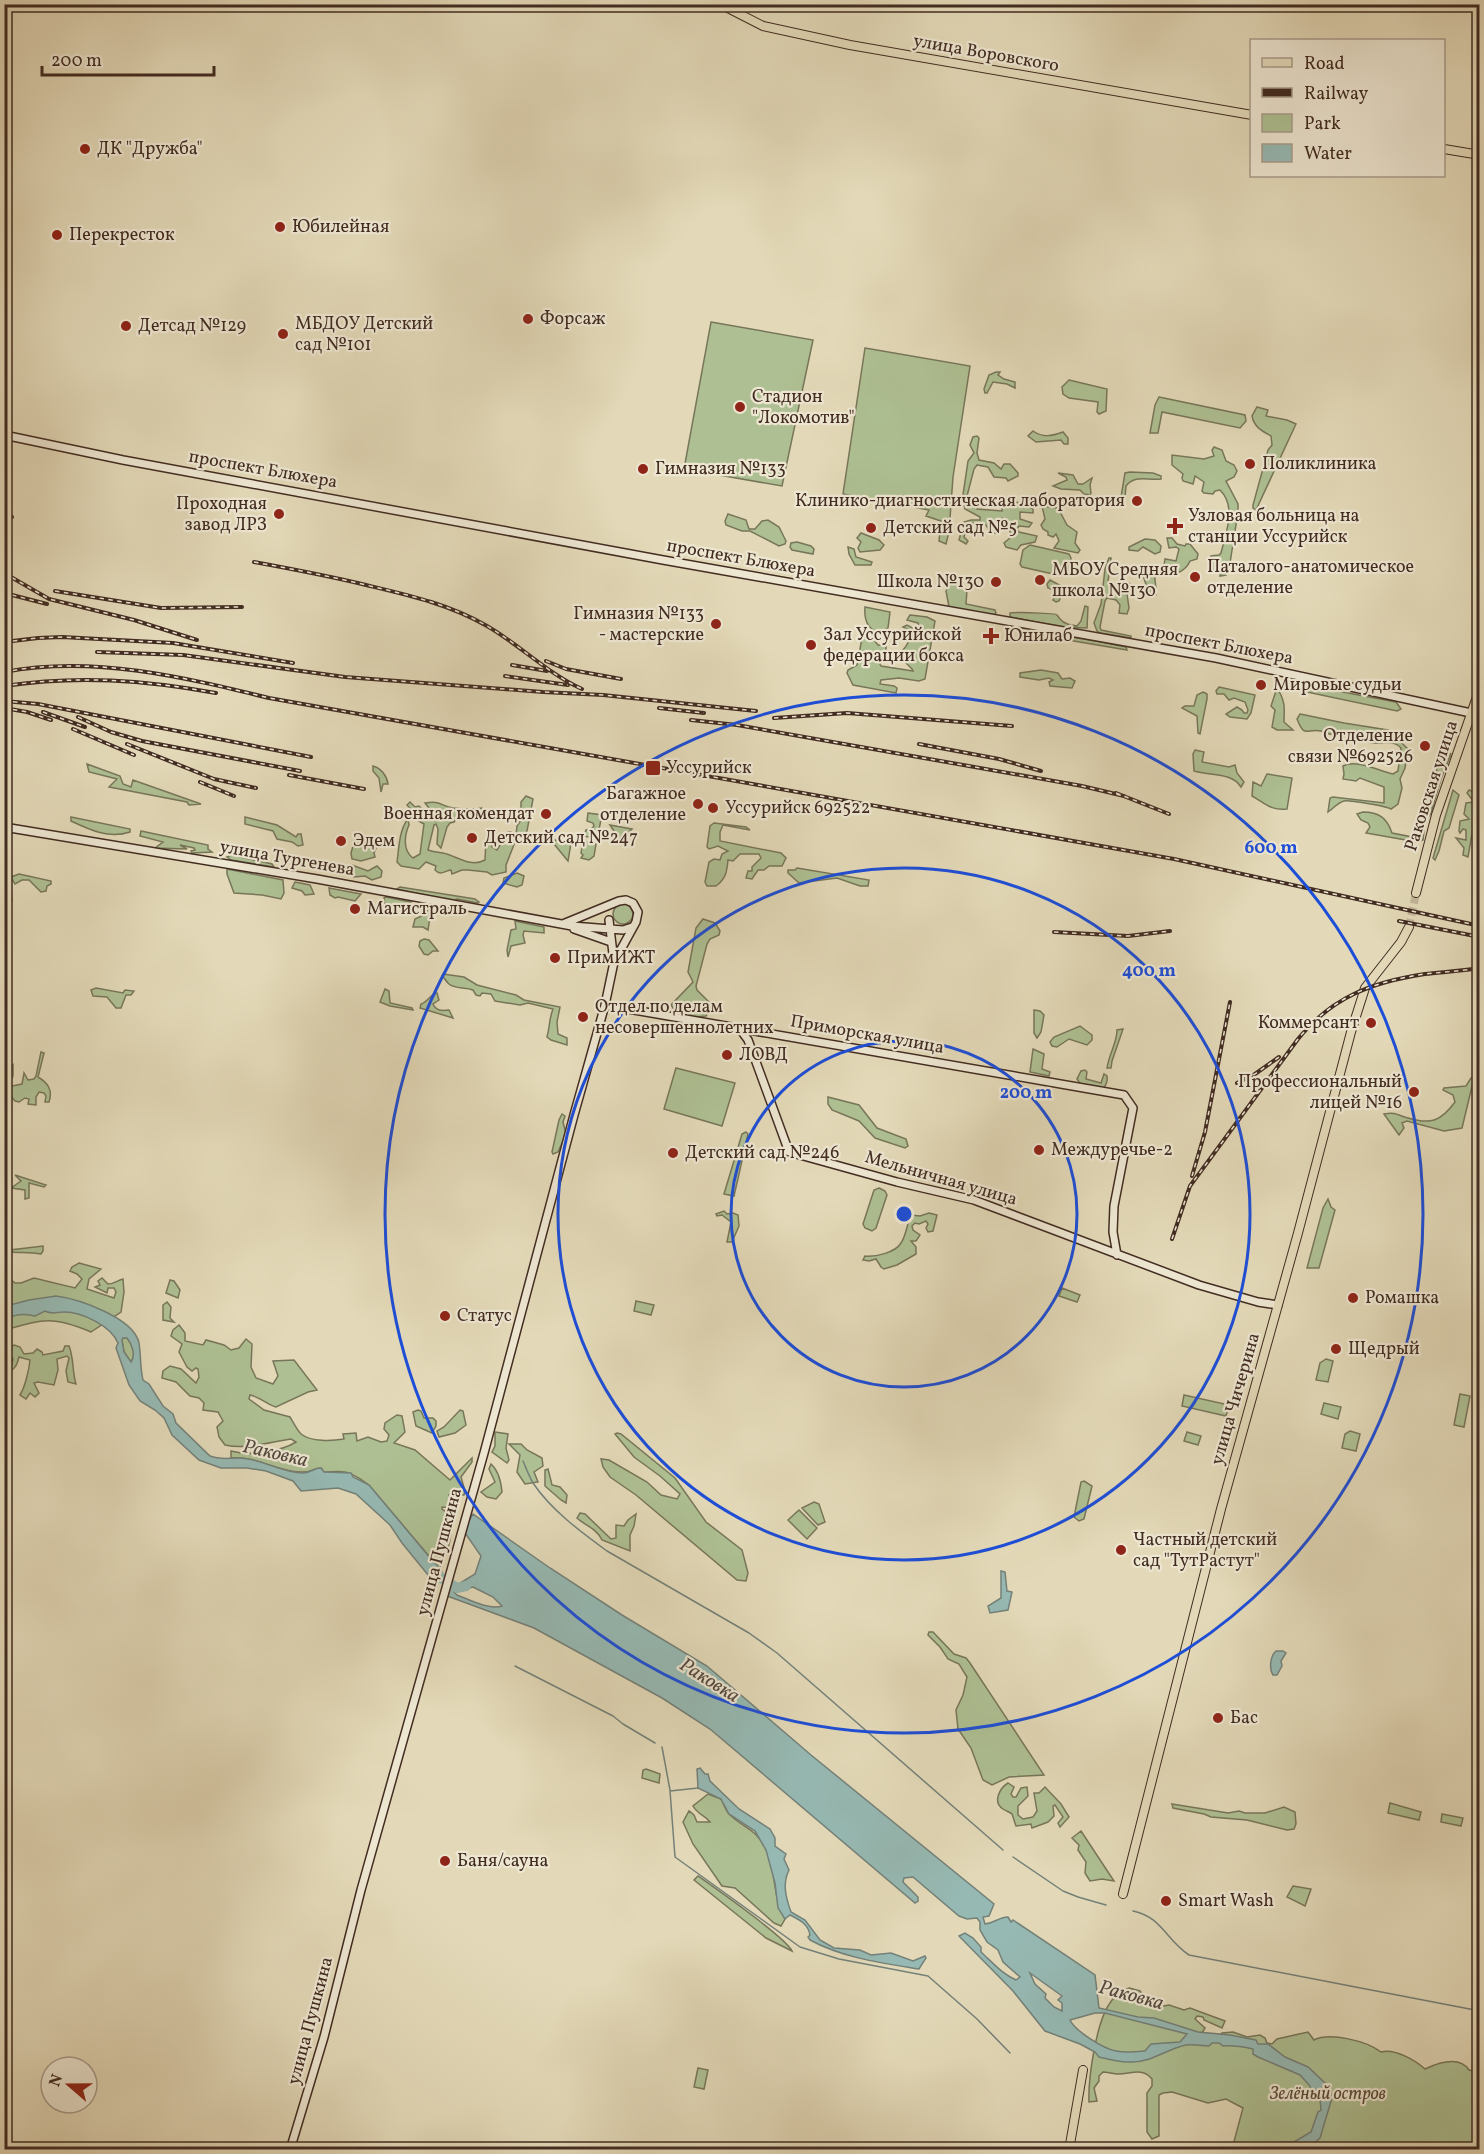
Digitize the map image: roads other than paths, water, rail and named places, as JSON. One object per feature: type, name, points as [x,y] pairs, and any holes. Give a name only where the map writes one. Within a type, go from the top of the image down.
[{"type":"main road","name":"улица Воровского","points":[[720,4],[763,26],[820,39],[1250,115]]},
{"type":"main road","points":[[1445,149],[1479,155]]},
{"type":"main road","name":"проспект Блюхера","points":[[4,435],[123,460],[663,560],[1216,658],[1472,713]]},
{"type":"main road","name":"Раковская улица","points":[[1416,893],[1436,815],[1479,688]]},
{"type":"main road","name":"улица Тургенева","points":[[4,827],[317,879],[563,924],[618,929]]},
{"type":"main road","points":[[563,924],[613,904],[624,900],[635,905],[638,915],[632,927],[618,929],[609,920],[609,912],[613,904]]},
{"type":"main road","name":"улица Пушкина","points":[[609,920],[614,962]]},
{"type":"main road","name":"улица Тургенева","points":[[563,924],[611,942]]},
{"type":"main road","name":"улица Пушкина","points":[[290,2150],[324,2037],[361,1890],[483,1453],[605,1005],[614,962],[632,927]]},
{"type":"main road","name":"улица Чичерина","points":[[1123,1894],[1225,1493],[1360,1002],[1365,988],[1401,942],[1409,927]]},
{"type":"main road","name":"Приморская улица","points":[[605,1005],[1124,1095],[1133,1108],[1114,1206],[1113,1232],[1117,1255]]},
{"type":"main road","name":"Мельничная улица","points":[[740,1029],[748,1040],[789,1152],[974,1200],[1117,1255],[1220,1291],[1278,1305]]},
{"type":"main road","points":[[1070,2150],[1083,2070]]},
{"type":"water","points":[[56,1296],[66,1298],[104,1311],[127,1326],[135,1334],[139,1343],[143,1380],[149,1384],[163,1406],[173,1414],[176,1423],[210,1456],[255,1460],[286,1471],[305,1473],[321,1468],[324,1472],[351,1473],[353,1477],[369,1485],[442,1572],[437,1586],[390,1525],[356,1494],[338,1488],[301,1491],[293,1481],[266,1471],[221,1468],[199,1460],[172,1435],[164,1418],[140,1401],[129,1385],[116,1348],[118,1343],[109,1331],[87,1317],[64,1312],[45,1311],[35,1316],[23,1314],[5,1321],[6,1306]],"holes":[[[127,1338],[133,1350],[131,1362],[124,1352],[122,1340]]]},
{"type":"water","points":[[473,1514],[622,1615],[707,1666],[811,1755],[994,1904],[989,1916],[983,1917],[985,1924],[1008,1917],[1011,1922],[1013,1920],[1095,1975],[1099,2008],[1138,2017],[1154,2018],[1198,2032],[1256,2040],[1258,2044],[1268,2044],[1285,2057],[1308,2067],[1326,2084],[1332,2098],[1320,2138],[1308,2149],[1254,2149],[1257,2145],[1259,2147],[1280,2142],[1294,2142],[1311,2132],[1318,2112],[1321,2110],[1320,2099],[1310,2090],[1310,2086],[1300,2075],[1258,2057],[1253,2054],[1253,2049],[1223,2046],[1219,2043],[1212,2043],[1209,2046],[1186,2045],[1146,2060],[1124,2062],[1099,2057],[1095,2052],[1080,2044],[1045,2031],[1013,1991],[959,1936],[965,1933],[973,1938],[981,1947],[981,1952],[1002,1971],[1016,1980],[1020,1977],[1003,1962],[998,1950],[987,1942],[980,1930],[980,1922],[977,1918],[967,1919],[959,1916],[913,1877],[904,1878],[903,1882],[918,1897],[915,1903],[710,1729],[662,1698],[534,1628],[442,1594],[475,1574],[481,1556],[463,1530]],"holes":[[[473,1587],[493,1597],[502,1606],[491,1607],[480,1604],[454,1592]],[[1030,1973],[1062,1996],[1058,2000],[1062,2003],[1062,2011],[1054,2007],[1045,1998],[1046,1994],[1035,1984]],[[1095,2013],[1105,2013],[1187,2034],[1180,2042],[1151,2044],[1145,2051],[1120,2052],[1090,2039],[1070,2020]]]},
{"type":"water","points":[[1001,1571],[1005,1572],[1007,1591],[1012,1592],[1008,1610],[990,1613],[988,1606],[1001,1598]]},
{"type":"water","points":[[1276,1651],[1286,1653],[1277,1675],[1273,1675],[1271,1663]]},
{"type":"water","points":[[700,1768],[739,1809],[770,1829],[775,1838],[775,1846],[786,1854],[784,1859],[789,1870],[786,1891],[791,1912],[805,1920],[820,1940],[834,1948],[860,1950],[871,1955],[891,1953],[913,1961],[925,1956],[919,1969],[863,1959],[836,1951],[810,1940],[807,1928],[800,1921],[790,1915],[785,1919],[778,1908],[775,1883],[766,1850],[755,1831],[729,1814],[721,1799],[698,1788],[697,1769]]},
{"type":"waterway","points":[[523,1461],[540,1493],[577,1528],[607,1551],[749,1633],[777,1653],[1003,1850]]},
{"type":"waterway","name":"Раковка","points":[[432,1568],[440,1577],[457,1588],[466,1586]]},
{"type":"waterway","points":[[515,1666],[613,1716],[655,1743]]},
{"type":"waterway","points":[[662,1747],[670,1790]]},
{"type":"waterway","points":[[698,1788],[670,1791],[675,1857],[800,1947],[839,1959],[928,1976],[977,2019],[1010,2053]]},
{"type":"waterway","points":[[1013,1857],[1063,1891],[1106,1905]]},
{"type":"waterway","points":[[1133,1911],[1151,1918],[1189,1955],[1480,2011]]},
{"type":"tunnel","points":[[1409,927],[1416,893]]},
{"type":"railway","points":[[4,517],[12,517]]},
{"type":"railway","points":[[4,532],[9,533]]},
{"type":"railway","points":[[254,562],[382,589],[428,601],[458,612],[487,626],[557,675],[582,689]]},
{"type":"railway","points":[[4,573],[49,599],[134,620],[197,640]]},
{"type":"railway","points":[[55,591],[161,608],[242,607]]},
{"type":"railway","points":[[12,595],[47,604]]},
{"type":"railway","points":[[4,642],[62,637],[173,643],[293,663]]},
{"type":"railway","points":[[97,652],[183,655],[345,677],[603,695],[756,711]]},
{"type":"railway","points":[[546,661],[566,669],[621,679]]},
{"type":"railway","points":[[512,665],[547,671]]},
{"type":"railway","points":[[4,672],[37,667],[71,666],[104,667],[171,676],[269,698],[1174,859],[1480,926]]},
{"type":"railway","points":[[505,676],[568,685]]},
{"type":"railway","points":[[4,686],[58,681],[111,680],[216,693]]},
{"type":"railway","points":[[4,701],[38,704],[311,757]]},
{"type":"railway","points":[[4,708],[27,712],[51,720]]},
{"type":"railway","points":[[659,708],[704,713]]},
{"type":"railway","points":[[43,712],[85,727]]},
{"type":"railway","points":[[774,718],[847,713],[1012,726]]},
{"type":"railway","points":[[78,717],[111,732],[142,741],[300,771]]},
{"type":"railway","points":[[691,720],[737,725],[1082,786],[1124,796]]},
{"type":"railway","points":[[73,729],[134,755]]},
{"type":"railway","points":[[127,744],[214,779],[256,788]]},
{"type":"railway","points":[[919,744],[999,759],[1041,771]]},
{"type":"railway","points":[[289,775],[364,789]]},
{"type":"railway","points":[[200,782],[234,796]]},
{"type":"railway","points":[[1116,793],[1169,814]]},
{"type":"railway","points":[[1399,921],[1480,937]]},
{"type":"railway","points":[[1054,932],[1128,936],[1170,931]]},
{"type":"railway","points":[[1172,1239],[1190,1186],[1311,1024],[1339,1002],[1370,987],[1406,977],[1480,968]]},
{"type":"railway","points":[[1192,1176],[1205,1132],[1230,1002]]},
{"type":"railway","points":[[1237,1083],[1255,1074],[1279,1057]]},
{"type":"place","name":"ДК \"Дружба\"","points":[[85,149]]},
{"type":"place","name":"Юбилейная","points":[[280,227]]},
{"type":"place","name":"Перекресток","points":[[57,235]]},
{"type":"place","name":"Форсаж","points":[[528,319]]},
{"type":"place","name":"Детсад №129","points":[[126,326]]},
{"type":"place","name":"МБДОУ Детский сад №101","points":[[283,334]]},
{"type":"place","name":"Стадион \"Локомотив\"","points":[[740,407]]},
{"type":"place","name":"Поликлиника","points":[[1250,464]]},
{"type":"place","name":"Гимназия №133","points":[[643,469]]},
{"type":"place","name":"Клинико-диагностическая лаборатория","points":[[1137,501]]},
{"type":"place","name":"Проходная завод ЛРЗ","points":[[279,514]]},
{"type":"place","name":"Узловая больница на станции Уссурийск","points":[[1175,526]]},
{"type":"place","name":"Детский сад №5","points":[[871,528]]},
{"type":"place","name":"Паталого-анатомическое отделение","points":[[1195,577]]},
{"type":"place","name":"МБОУ Средняя школа №130","points":[[1040,580]]},
{"type":"place","name":"Школа №130","points":[[996,582]]},
{"type":"place","name":"Гимназия №133 - мастерские","points":[[716,624]]},
{"type":"place","name":"Юнилаб","points":[[991,636]]},
{"type":"place","name":"Зал Уссурийской федерации бокса","points":[[811,645]]},
{"type":"place","name":"Мировые судьи","points":[[1261,685]]},
{"type":"place","name":"Отделение связи №692526","points":[[1425,746]]},
{"type":"place","name":"Уссурийск","points":[[653,768]]},
{"type":"place","name":"Багажное отделение","points":[[698,804]]},
{"type":"place","name":"Уссурийск 692522","points":[[713,808]]},
{"type":"place","name":"Военная комендат","points":[[546,814]]},
{"type":"place","name":"Детский сад №247","points":[[472,838]]},
{"type":"place","name":"Эдем","points":[[341,841]]},
{"type":"place","name":"Магистраль","points":[[355,909]]},
{"type":"place","name":"ПримИЖТ","points":[[555,958]]},
{"type":"place","name":"Отдел по делам несовершеннолетних","points":[[583,1017]]},
{"type":"place","name":"Коммерсант","points":[[1371,1023]]},
{"type":"place","name":"ЛОВД","points":[[727,1055]]},
{"type":"place","name":"Профессиональный лицей №16","points":[[1414,1092]]},
{"type":"place","name":"Междуречье-2","points":[[1039,1150]]},
{"type":"place","name":"Детский сад №246","points":[[673,1153]]},
{"type":"place","name":"Ромашка","points":[[1353,1298]]},
{"type":"place","name":"Статус","points":[[445,1316]]},
{"type":"place","name":"Щедрый","points":[[1336,1349]]},
{"type":"place","name":"Частный детский сад \"ТутРастут\"","points":[[1121,1550]]},
{"type":"place","name":"Бас","points":[[1218,1718]]},
{"type":"place","name":"Баня/сауна","points":[[445,1861]]},
{"type":"place","name":"Smart Wash","points":[[1166,1901]]},
{"type":"park label","name":"Зелёный остров","points":[[1328,2094]]}]
